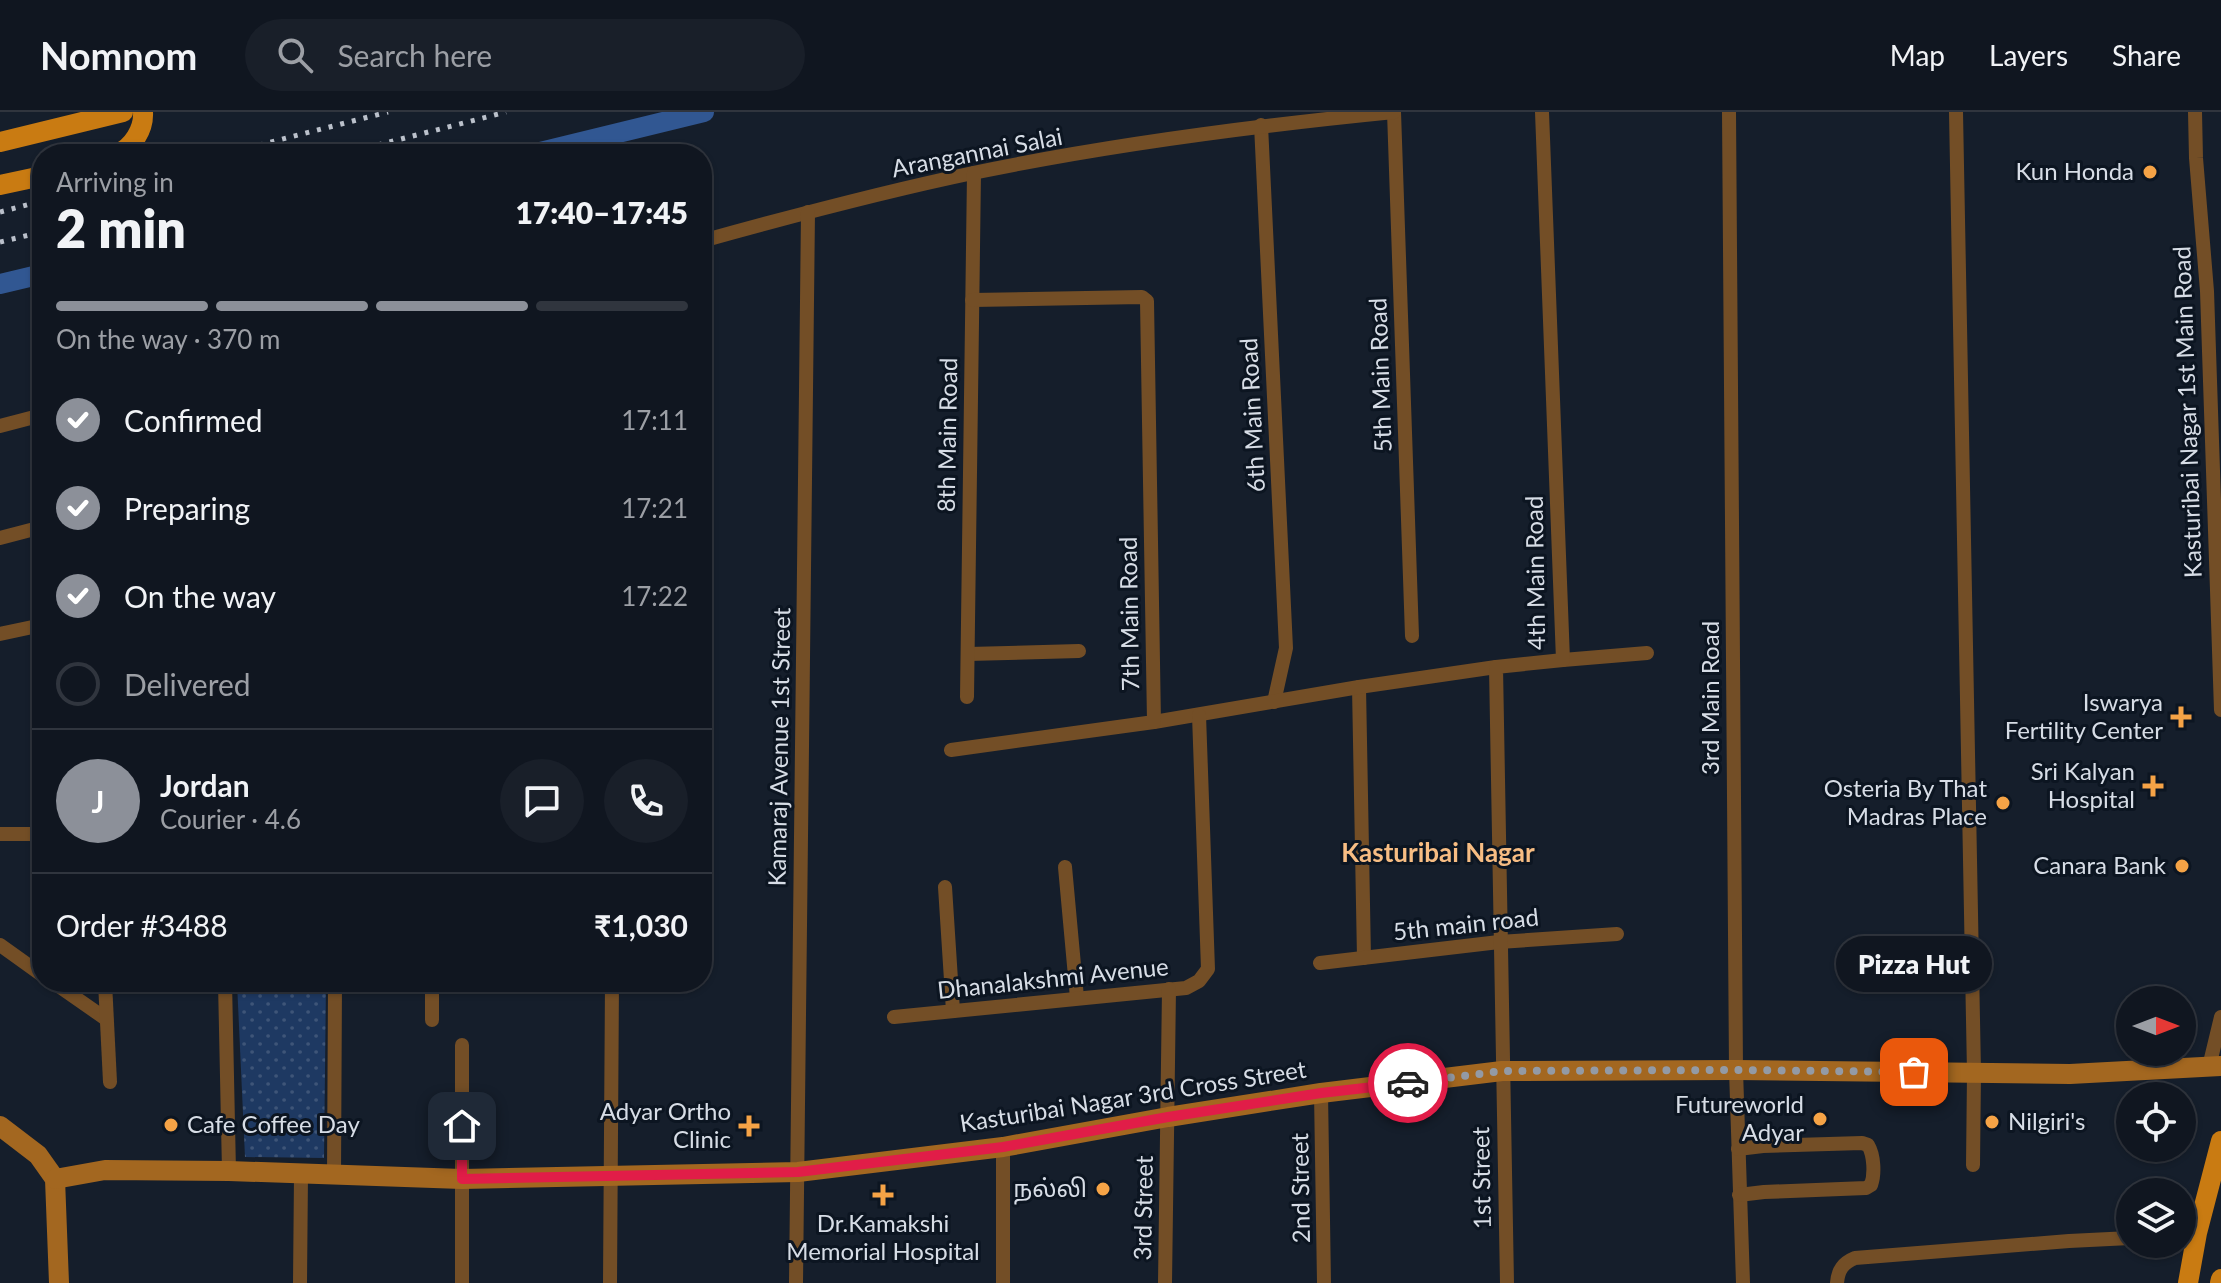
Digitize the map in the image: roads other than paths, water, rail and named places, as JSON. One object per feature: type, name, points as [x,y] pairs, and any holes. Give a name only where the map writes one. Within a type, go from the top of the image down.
[{"type":"main road","points":[[0,142],[123,112]]},
{"type":"main road","points":[[130,144],[144,124],[143,112]]},
{"type":"main road","points":[[0,185],[32,178]]},
{"type":"main road","points":[[2196,1213],[2221,1141]]},
{"type":"main road","points":[[2188,1258],[2188,1283]]},
{"type":"street","name":"Arangannai Salai","points":[[712,238],[974,173],[1261,125],[1394,112]]},
{"type":"street","name":"5th Main Road","points":[[1394,112],[1412,636]]},
{"type":"street","name":"4th Main Road","points":[[1502,1071],[1496,667],[1563,660],[1542,112]]},
{"type":"street","name":"3rd Main Road","points":[[1729,112],[1736,1070],[1743,1283]]},
{"type":"street","points":[[1956,112],[1974,1073],[1973,1165]]},
{"type":"street","name":"Kasturibai Nagar 1st Main Road","points":[[2195,112],[2207,291],[2221,710]]},
{"type":"street","name":"6th Main Road","points":[[1261,125],[1286,648],[1274,702]]},
{"type":"street","name":"8th Main Road","points":[[967,697],[974,173]]},
{"type":"street","name":"Kamaraj Avenue 1st Street","points":[[796,1283],[808,212]]},
{"type":"street","name":"7th Main Road","points":[[951,750],[1154,722],[1147,301],[1142,297],[972,300]]},
{"type":"street","points":[[0,426],[32,418]]},
{"type":"street","points":[[0,538],[32,530]]},
{"type":"street","points":[[0,634],[32,627]]},
{"type":"street","points":[[968,654],[1079,651]]},
{"type":"street","points":[[1563,660],[1647,653]]},
{"type":"street","points":[[1154,722],[1496,667]]},
{"type":"street","name":"5th Main Road","points":[[1359,687],[1364,958]]},
{"type":"street","name":"Dhanalakshmi Avenue","points":[[894,1017],[1186,988],[1199,981],[1208,969],[1199,715]]},
{"type":"street","points":[[0,834],[32,834]]},
{"type":"street","points":[[1065,867],[1077,998]]},
{"type":"street","points":[[945,887],[953,1011]]},
{"type":"street","name":"5th main road","points":[[1320,963],[1499,942],[1617,934]]},
{"type":"street","points":[[0,945],[32,968]]},
{"type":"street","name":"3rd Street","points":[[1165,1283],[1169,989]]},
{"type":"street","points":[[67,992],[106,1019]]},
{"type":"street","points":[[105,992],[110,1082]]},
{"type":"street","points":[[225,992],[229,1171]]},
{"type":"street","points":[[334,1176],[335,992]]},
{"type":"street","points":[[432,992],[432,1020]]},
{"type":"street","points":[[610,1283],[612,992]]},
{"type":"street","points":[[2215,1066],[2221,1017]]},
{"type":"street","points":[[462,1045],[462,1283]]},
{"type":"street","name":"Kasturibai Nagar 3rd Cross Street","points":[[55,1179],[105,1170],[462,1179],[798,1172],[1003,1147],[1321,1093],[1502,1071],[2070,1074],[2215,1066]]},
{"type":"street","name":"1st Street","points":[[1502,1071],[1507,1283]]},
{"type":"street","name":"2nd Street","points":[[1321,1093],[1324,1283]]},
{"type":"street","points":[[0,1126],[38,1155],[55,1179],[59,1283]]},
{"type":"street","points":[[1738,1149],[1862,1143],[1872,1150],[1873,1180],[1866,1188],[1739,1195]]},
{"type":"street","points":[[1003,1147],[1003,1283]]},
{"type":"street","points":[[300,1283],[301,1175]]},
{"type":"street","points":[[1837,1283],[1837,1274],[1846,1262],[1855,1258],[2116,1239]]},
{"type":"waterway","points":[[573,144],[704,112]]},
{"type":"waterway","points":[[0,284],[32,276]]},
{"type":"railway","points":[[263,144],[388,112]]},
{"type":"railway","points":[[382,144],[506,112]]},
{"type":"railway","points":[[0,212],[32,204]]},
{"type":"railway","points":[[0,242],[32,234]]},
{"type":"place","name":"Kun Honda","points":[[2150,172]]},
{"type":"place","name":"Iswarya Fertility Center","points":[[2181,717]]},
{"type":"place","name":"Sri Kalyan Hospital","points":[[2153,786]]},
{"type":"place","name":"Osteria By That Madras Place","points":[[2003,803]]},
{"type":"place","name":"Canara Bank","points":[[2182,866]]},
{"type":"place","name":"Pizza Hut","points":[[1914,1072]]},
{"type":"place","name":"Futureworld Adyar","points":[[1820,1119]]},
{"type":"place","name":"Nilgiri's","points":[[1992,1122]]},
{"type":"place","name":"Cafe Coffee Day","points":[[171,1125]]},
{"type":"place","name":"Adyar Ortho Clinic","points":[[749,1126]]},
{"type":"place","name":"நல்லி","points":[[1103,1189]]},
{"type":"place","name":"Dr.Kamakshi Memorial Hospital","points":[[883,1195]]},
{"type":"district","name":"Kasturibai Nagar","points":[[1438,853]]}]
